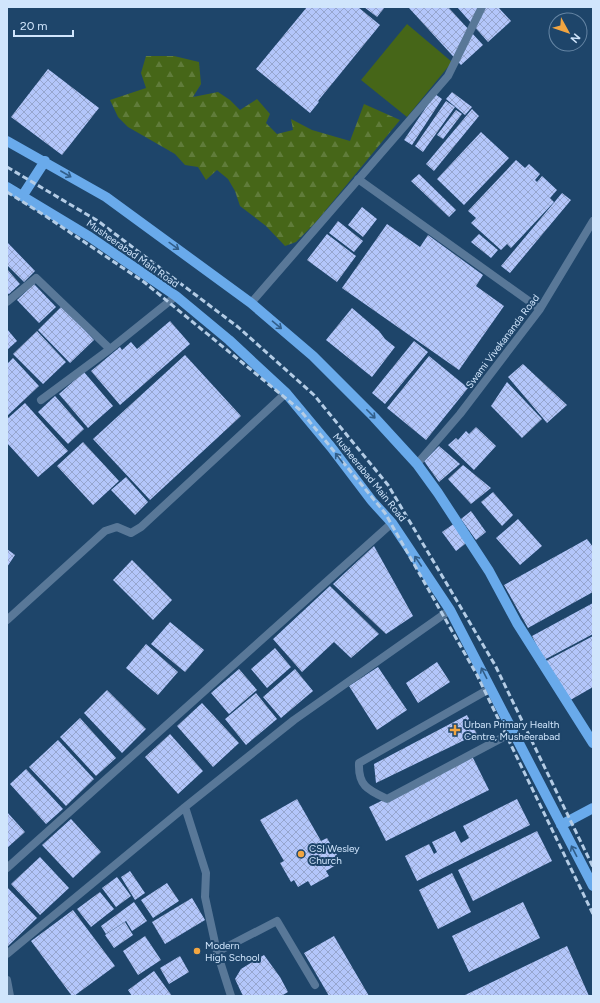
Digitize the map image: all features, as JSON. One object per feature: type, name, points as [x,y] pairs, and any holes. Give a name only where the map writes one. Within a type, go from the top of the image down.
[{"type":"main road","points":[[7,142],[45,161],[106,197],[251,303],[313,356],[374,417],[417,464],[438,493],[489,571],[517,623],[592,738]]},
{"type":"main road","points":[[23,195],[45,161]]},
{"type":"main road","name":"Musheerabad Main Road","points":[[7,187],[23,195],[90,237],[176,296],[229,340],[286,393],[331,447],[372,501],[392,523],[450,610],[593,886]]},
{"type":"main road","points":[[561,825],[593,808]]},
{"type":"street","points":[[251,303],[448,76],[482,7]]},
{"type":"street","points":[[358,179],[540,309]]},
{"type":"street","name":"Swami Vivekananda Road","points":[[417,464],[460,414],[540,309],[593,221]]},
{"type":"street","points":[[7,302],[36,278],[110,349]]},
{"type":"street","points":[[41,400],[110,349],[176,296]]},
{"type":"street","points":[[7,620],[105,531],[117,527],[131,533],[141,527],[286,393]]},
{"type":"street","points":[[7,868],[392,523]]},
{"type":"street","points":[[7,954],[185,807],[294,720],[450,610]]},
{"type":"street","points":[[491,688],[359,763],[361,781],[368,790],[387,799],[513,732]]},
{"type":"street","points":[[185,807],[206,873],[205,897],[217,952],[231,996]]},
{"type":"street","points":[[217,952],[277,921],[315,986]]},
{"type":"street","points":[[7,980],[10,996]]},
{"type":"green space","points":[[407,24],[452,62],[407,117],[361,80]]},
{"type":"green space","points":[[146,56],[174,56],[199,62],[201,84],[193,97],[218,92],[230,100],[240,110],[257,99],[270,114],[266,123],[277,134],[293,130],[291,119],[312,130],[350,141],[364,104],[400,120],[316,222],[296,242],[285,246],[266,226],[240,206],[235,191],[228,179],[217,170],[206,180],[198,167],[185,165],[175,154],[128,127],[118,117],[110,100],[146,88],[141,73]]},
{"type":"building","points":[[307,7],[358,7],[380,25],[318,101],[319,102],[310,113],[256,69]]},
{"type":"building","points":[[364,7],[385,7],[377,17]]},
{"type":"building","points":[[448,7],[483,45],[461,65],[409,8]]},
{"type":"building","points":[[457,7],[498,7],[511,21],[488,42]]},
{"type":"building","points":[[48,69],[99,108],[62,155],[11,117]]},
{"type":"building","points":[[452,92],[472,107],[465,115],[446,99]]},
{"type":"building","points":[[435,94],[442,99],[412,145],[404,140]]},
{"type":"building","points":[[446,101],[455,107],[423,152],[415,146]]},
{"type":"building","points":[[472,109],[479,116],[434,171],[426,164]]},
{"type":"building","points":[[456,110],[462,114],[443,139],[437,135]]},
{"type":"building","points":[[481,132],[509,158],[464,205],[437,179]]},
{"type":"building","points":[[516,160],[525,168],[529,164],[540,174],[535,180],[537,182],[542,176],[557,190],[550,198],[554,202],[511,248],[507,244],[501,250],[471,223],[476,218],[468,211]]},
{"type":"building","points":[[419,174],[456,210],[449,217],[411,181]]},
{"type":"building","points":[[562,193],[571,200],[510,273],[501,266]]},
{"type":"building","points":[[362,207],[377,219],[363,237],[348,225]]},
{"type":"building","points":[[338,221],[363,241],[354,252],[329,233]]},
{"type":"building","points":[[387,224],[420,247],[428,235],[483,275],[476,286],[504,306],[459,370],[342,288]]},
{"type":"building","points":[[327,234],[356,256],[337,282],[307,260]]},
{"type":"building","points":[[479,234],[498,250],[491,258],[471,242]]},
{"type":"building","points":[[7,242],[35,271],[24,282],[7,265]]},
{"type":"building","points":[[7,269],[20,284],[9,294],[7,293]]},
{"type":"building","points":[[34,284],[56,307],[39,323],[17,300]]},
{"type":"building","points":[[62,306],[94,340],[70,363],[38,330]]},
{"type":"building","points":[[352,308],[395,347],[372,377],[326,340]]},
{"type":"building","points":[[170,321],[190,344],[120,405],[91,371],[120,347],[122,350],[131,342],[137,349]]},
{"type":"building","points":[[7,329],[17,341],[7,350]]},
{"type":"building","points":[[37,331],[66,362],[43,384],[13,354]]},
{"type":"building","points":[[414,341],[428,352],[385,404],[372,393]]},
{"type":"building","points":[[185,355],[241,416],[150,500],[93,439]]},
{"type":"building","points":[[429,356],[468,388],[426,440],[387,408]]},
{"type":"building","points":[[13,358],[39,386],[7,416],[7,364]]},
{"type":"building","points":[[523,364],[567,405],[547,423],[508,377]]},
{"type":"building","points":[[84,372],[113,406],[88,428],[59,394]]},
{"type":"building","points":[[507,382],[542,419],[522,438],[491,406]]},
{"type":"building","points":[[55,396],[84,429],[68,444],[38,412]]},
{"type":"building","points":[[25,403],[68,451],[38,477],[7,443],[7,419]]},
{"type":"building","points":[[476,427],[496,446],[474,470],[448,445],[456,438],[458,440],[466,431],[469,434]]},
{"type":"building","points":[[83,442],[119,481],[93,505],[57,466]]},
{"type":"building","points":[[439,446],[460,464],[439,482],[424,461]]},
{"type":"building","points":[[463,465],[491,488],[471,504],[448,479]]},
{"type":"building","points":[[126,477],[148,502],[135,515],[111,490]]},
{"type":"building","points":[[493,492],[513,515],[502,526],[481,502]]},
{"type":"building","points":[[471,511],[486,532],[476,540],[461,519]]},
{"type":"building","points":[[518,519],[542,546],[520,565],[496,538]]},
{"type":"building","points":[[455,523],[469,541],[456,551],[442,532]]},
{"type":"building","points":[[587,539],[593,547],[593,592],[528,628],[504,585]]},
{"type":"building","points":[[374,546],[413,616],[386,634],[333,584]]},
{"type":"building","points":[[7,549],[15,555],[7,567]]},
{"type":"building","points":[[132,560],[172,600],[153,620],[113,580]]},
{"type":"building","points":[[330,586],[379,634],[351,658],[334,642],[302,672],[273,639]]},
{"type":"building","points":[[593,603],[593,634],[544,660],[532,636]]},
{"type":"building","points":[[170,622],[204,650],[185,672],[151,644]]},
{"type":"building","points":[[593,636],[593,687],[567,702],[546,661]]},
{"type":"building","points":[[146,644],[178,672],[158,695],[126,668]]},
{"type":"building","points":[[275,648],[291,667],[267,688],[251,669]]},
{"type":"building","points":[[437,662],[450,682],[418,703],[406,683]]},
{"type":"building","points":[[378,667],[407,710],[377,730],[349,686]]},
{"type":"building","points":[[239,669],[257,690],[229,714],[211,693]]},
{"type":"building","points":[[295,669],[313,691],[281,718],[263,697]]},
{"type":"building","points":[[107,690],[146,729],[122,753],[84,713]]},
{"type":"building","points":[[256,693],[277,719],[246,745],[225,719]]},
{"type":"building","points":[[202,703],[239,743],[213,767],[177,726]]},
{"type":"building","points":[[467,715],[477,734],[376,783],[374,764]]},
{"type":"building","points":[[80,718],[116,758],[96,776],[60,737]]},
{"type":"building","points":[[170,734],[203,771],[178,794],[145,757]]},
{"type":"building","points":[[58,740],[94,779],[66,806],[29,767]]},
{"type":"building","points":[[472,756],[489,790],[386,841],[369,807]]},
{"type":"building","points":[[26,769],[63,809],[46,824],[10,784]]},
{"type":"building","points":[[297,799],[321,841],[327,838],[337,855],[332,859],[336,865],[326,871],[329,876],[311,886],[308,881],[298,887],[294,880],[291,882],[280,863],[284,861],[260,820]]},
{"type":"building","points":[[517,799],[530,825],[417,881],[405,856],[429,844],[434,854],[437,852],[432,842],[455,831],[461,843],[469,838],[463,826]]},
{"type":"building","points":[[7,812],[25,832],[7,848]]},
{"type":"building","points":[[71,819],[101,852],[73,878],[42,845]]},
{"type":"building","points":[[537,831],[552,861],[473,901],[458,870]]},
{"type":"building","points":[[40,857],[69,888],[40,915],[11,884]]},
{"type":"building","points":[[130,871],[145,893],[135,900],[121,877]]},
{"type":"building","points":[[452,873],[471,912],[438,929],[419,890]]},
{"type":"building","points":[[117,877],[131,896],[116,907],[102,888]]},
{"type":"building","points":[[167,883],[179,901],[153,918],[141,900]]},
{"type":"building","points":[[7,887],[37,918],[7,947]]},
{"type":"building","points":[[100,892],[114,909],[91,927],[77,909]]},
{"type":"building","points":[[192,898],[205,920],[165,944],[152,922]]},
{"type":"building","points":[[134,902],[147,921],[132,931],[126,921],[106,934],[101,926]]},
{"type":"building","points":[[523,902],[540,938],[469,972],[452,936]]},
{"type":"building","points":[[73,910],[115,966],[72,996],[31,941]]},
{"type":"building","points":[[125,922],[133,935],[114,948],[105,935]]},
{"type":"building","points":[[145,936],[161,960],[138,975],[123,951]]},
{"type":"building","points":[[334,936],[369,996],[329,996],[304,953]]},
{"type":"building","points":[[567,946],[589,996],[463,996]]},
{"type":"building","points":[[264,955],[280,977],[288,992],[281,996],[243,996],[235,979],[241,969]]},
{"type":"building","points":[[180,956],[189,972],[169,984],[160,968]]},
{"type":"building","points":[[154,971],[172,996],[132,996],[128,990]]},
{"type":"railway","points":[[7,167],[98,221],[238,327],[314,395],[388,485],[495,665],[593,867]]},
{"type":"railway","points":[[7,192],[144,282],[300,410],[385,513],[477,675],[593,914]]},
{"type":"place","name":"Urban Primary Health Centre, Musheerabad","points":[[455,730]]},
{"type":"place","name":"CSI Wesley Church","points":[[301,854]]},
{"type":"place","name":"Modern High School","points":[[197,951]]}]
